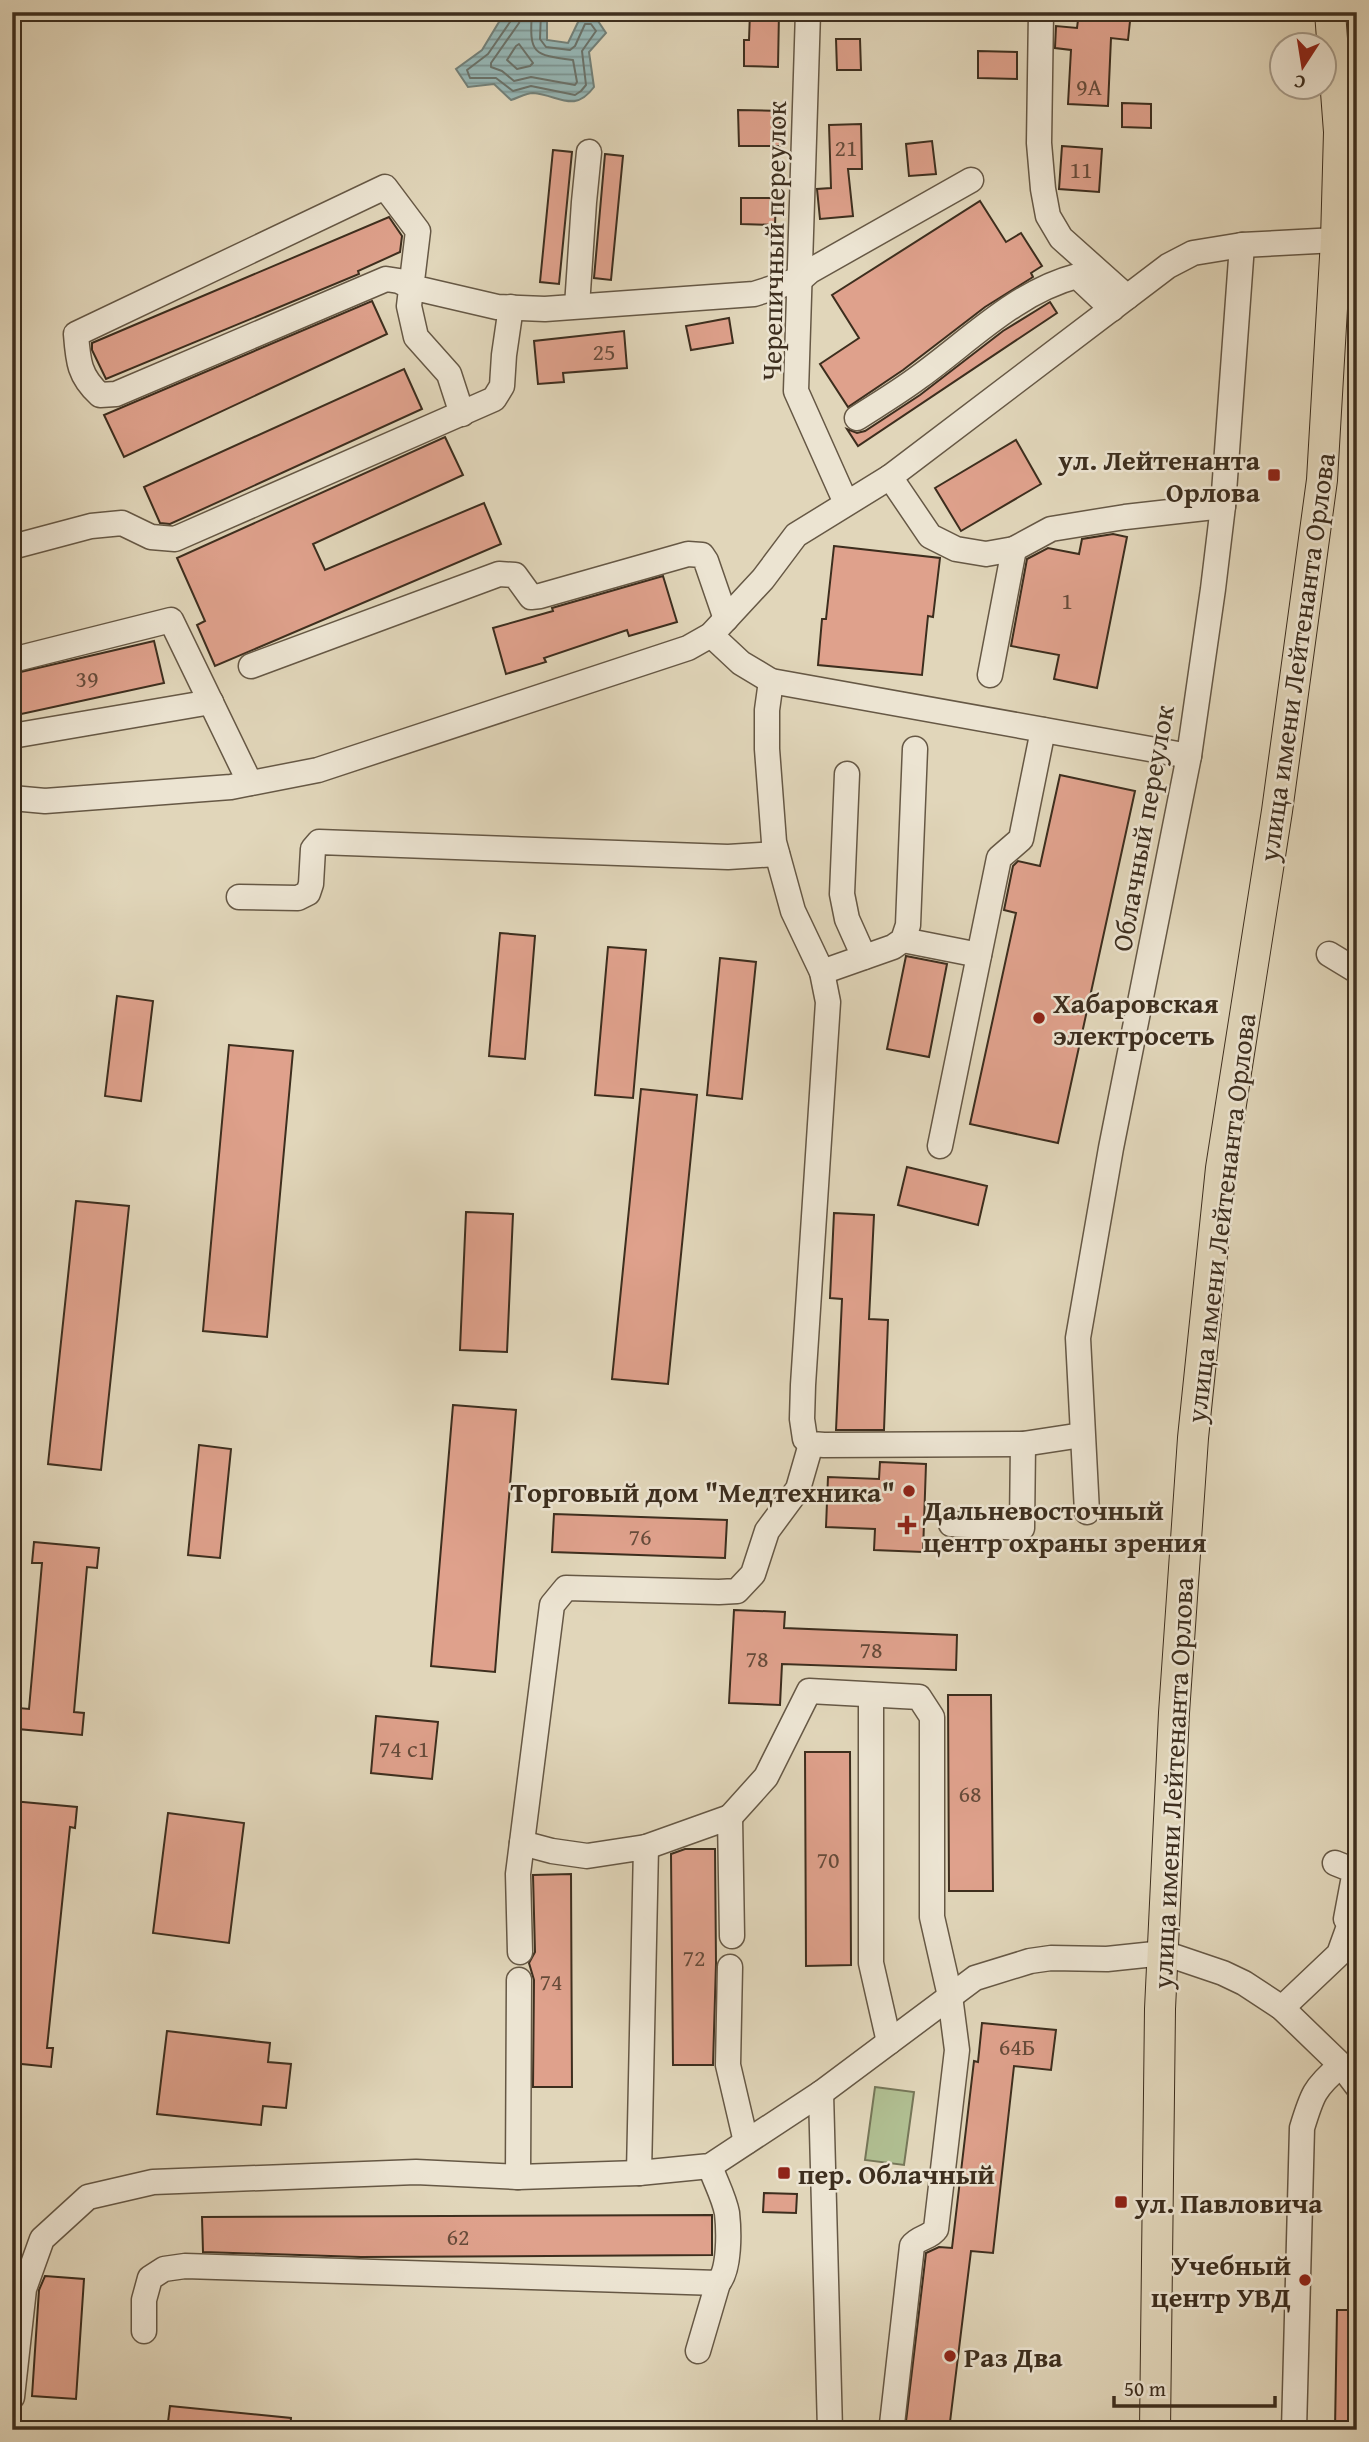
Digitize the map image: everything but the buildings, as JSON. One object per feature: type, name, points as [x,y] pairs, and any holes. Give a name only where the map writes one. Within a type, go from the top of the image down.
[{"type":"main road","name":"улица имени Лейтенанта Орлова","points":[[1155,2430],[1160,2037],[1174,1713],[1199,1369],[1221,1168],[1283,772],[1322,480],[1336,240],[1339,132],[1330,12]]},
{"type":"street","name":"Черепичный переулок","points":[[808,12],[802,279],[796,347],[796,391],[846,503]]},
{"type":"street","points":[[1041,12],[1039,143],[1042,189],[1048,216],[1061,238],[1120,303]]},
{"type":"street","points":[[577,306],[589,152]]},
{"type":"street","points":[[462,414],[449,374],[416,337],[409,306],[411,287],[418,232],[385,187],[76,334],[78,362],[87,383],[100,395],[116,394],[386,279],[411,287],[496,307],[545,309],[754,294],[802,279],[810,271],[971,180]]},
{"type":"street","points":[[1044,231],[1077,276],[1120,303]]},
{"type":"street","points":[[12,798],[45,801],[231,787],[318,769],[688,648],[719,627],[763,579],[796,535],[890,477],[1168,266],[1193,253],[1242,245],[1336,240]]},
{"type":"street","name":"Облачный переулок","points":[[1087,1512],[1078,1338],[1111,1149],[1189,756],[1223,506],[1242,245]]},
{"type":"street","points":[[857,418],[919,377],[994,319],[1052,282],[1077,276]]},
{"type":"street","points":[[12,547],[91,526],[122,523],[151,537],[175,539],[494,399],[502,386],[511,307]]},
{"type":"street","points":[[890,477],[930,536],[956,550],[986,554],[1014,548],[1051,529],[1223,506]]},
{"type":"street","points":[[990,675],[1014,548]]},
{"type":"street","points":[[251,666],[499,574],[515,575],[531,597],[688,554],[702,555],[706,561],[719,627],[741,663],[771,681],[1189,756]]},
{"type":"street","points":[[12,660],[171,620],[250,783]]},
{"type":"street","points":[[771,681],[767,710],[767,749],[774,842],[793,911],[822,972],[828,1002],[802,1419],[805,1439],[811,1444],[1023,1444],[1082,1435]]},
{"type":"street","points":[[12,736],[211,702]]},
{"type":"street","points":[[940,1146],[999,858],[1021,839],[1043,730]]},
{"type":"street","points":[[822,972],[893,947],[903,940],[908,925],[915,749]]},
{"type":"street","points":[[847,774],[842,894],[847,919],[864,957]]},
{"type":"street","points":[[239,897],[299,898],[308,893],[313,849],[319,842],[728,858],[777,854]]},
{"type":"street","points":[[903,940],[979,955]]},
{"type":"street","points":[[1329,954],[1357,971]]},
{"type":"street","points":[[520,1952],[518,1874],[552,1605],[566,1588],[737,1591],[753,1574],[768,1531],[798,1489],[811,1444]]},
{"type":"street","points":[[951,1524],[1022,1528],[1023,1444]]},
{"type":"street","points":[[522,1843],[587,1856],[646,1847],[730,1817],[766,1777],[809,1691],[919,1697],[932,1717],[932,1917],[950,1996],[957,2050],[936,2229],[933,2234],[915,2241],[912,2246],[892,2424]]},
{"type":"street","points":[[871,1695],[871,1964],[889,2042]]},
{"type":"street","points":[[730,1817],[732,1936]]},
{"type":"street","points":[[639,2173],[646,1847]]},
{"type":"street","points":[[1335,1863],[1355,1871],[1339,1954]]},
{"type":"street","points":[[1282,2008],[1339,1954],[1357,1905]]},
{"type":"street","points":[[12,2397],[24,2289],[42,2239],[89,2197],[153,2182],[416,2172],[517,2177],[639,2173],[710,2166],[821,2093],[975,1978],[1030,1961],[1051,1958],[1107,1959],[1164,1953],[1223,1973],[1244,1983],[1282,2008],[1341,2065],[1357,2086]]},
{"type":"street","points":[[730,1967],[728,2065],[746,2142]]},
{"type":"street","points":[[517,2177],[519,1980]]},
{"type":"street","points":[[1294,2430],[1302,2128],[1319,2084],[1341,2065]]},
{"type":"street","points":[[821,2093],[830,2430]]},
{"type":"street","points":[[698,2351],[727,2262],[727,2211],[710,2166]]},
{"type":"street","points":[[144,2331],[144,2300],[150,2278],[164,2269],[185,2266],[718,2283]]},
{"type":"green space","points":[[875,2087],[914,2092],[904,2165],[865,2160]]},
{"type":"water","points":[[510,12],[551,12],[547,15],[547,40],[568,43],[580,18],[594,15],[606,33],[589,52],[594,87],[587,95],[580,100],[566,101],[533,93],[511,100],[494,84],[468,87],[456,69],[482,50],[502,17]]},
{"type":"place","name":"ул. Лейтенанта Орлова","points":[[1274,475]]},
{"type":"place","name":"Хабаровская электросеть","points":[[1039,1018]]},
{"type":"place","name":"Торговый дом \"Медтехника\"","points":[[909,1491]]},
{"type":"place","name":"Дальневосточный центр охраны зрения","points":[[907,1525]]},
{"type":"place","name":"пер. Облачный","points":[[784,2173]]},
{"type":"place","name":"ул. Павловича","points":[[1121,2202]]},
{"type":"place","name":"Учебный центр УВД","points":[[1305,2280]]},
{"type":"place","name":"Раз Два","points":[[950,2356]]}]
